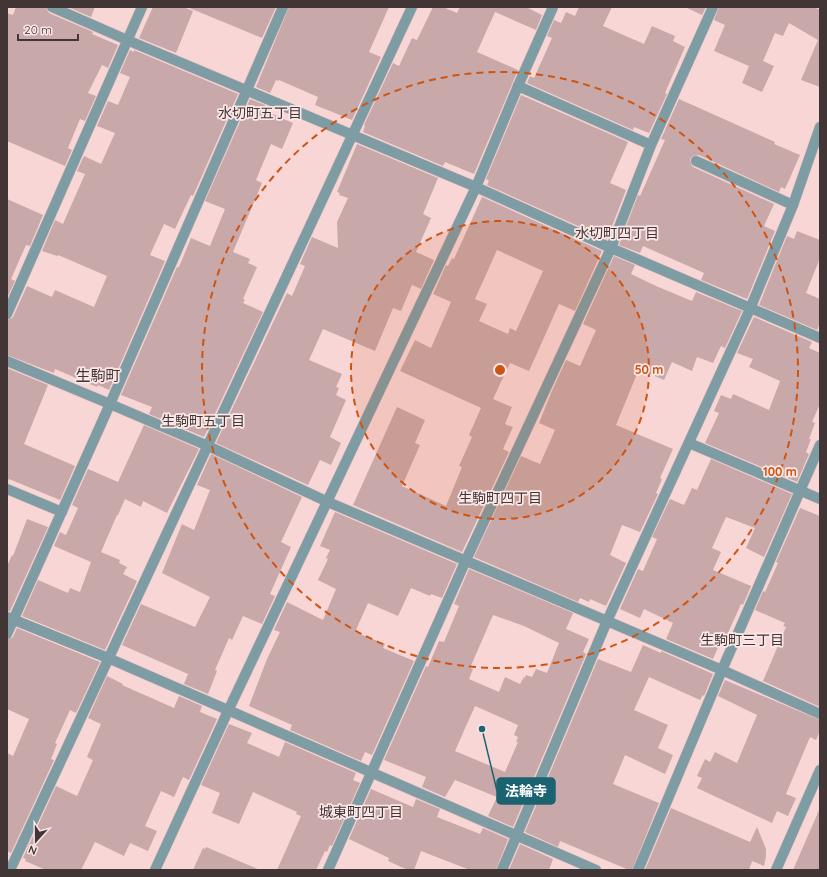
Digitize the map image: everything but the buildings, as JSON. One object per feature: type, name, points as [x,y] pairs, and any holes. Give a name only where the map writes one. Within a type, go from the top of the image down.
[{"type":"street","points":[[52,7],[476,187],[611,248],[820,338]]},
{"type":"street","points":[[7,314],[142,7]]},
{"type":"street","points":[[7,634],[10,618],[62,512],[283,7]]},
{"type":"street","points":[[10,870],[412,7]]},
{"type":"street","points":[[155,870],[228,710],[328,502],[476,187],[553,7]]},
{"type":"street","points":[[328,870],[466,560],[611,248],[651,145],[713,7]]},
{"type":"street","points":[[518,86],[651,145]]},
{"type":"street","points":[[502,870],[607,621],[690,443],[750,308],[793,205],[820,127]]},
{"type":"street","points":[[696,161],[793,205]]},
{"type":"street","points":[[7,361],[208,446],[328,502],[722,670],[820,714]]},
{"type":"street","points":[[690,443],[820,499]]},
{"type":"street","points":[[638,870],[722,670],[820,445]]},
{"type":"street","points":[[7,489],[62,512]]},
{"type":"street","points":[[10,618],[108,658],[596,870]]},
{"type":"street","points":[[776,870],[820,770]]},
{"type":"place","name":"法輪寺","points":[[482,729]]},
{"type":"district","name":"水切町五丁目","points":[[260,113]]},
{"type":"district","name":"水切町四丁目","points":[[617,233]]},
{"type":"district","name":"生駒町","points":[[98,375]]},
{"type":"district","name":"生駒町五丁目","points":[[203,421]]},
{"type":"district","name":"生駒町四丁目","points":[[500,498]]},
{"type":"district","name":"生駒町三丁目","points":[[742,640]]},
{"type":"district","name":"城東町四丁目","points":[[361,812]]}]
